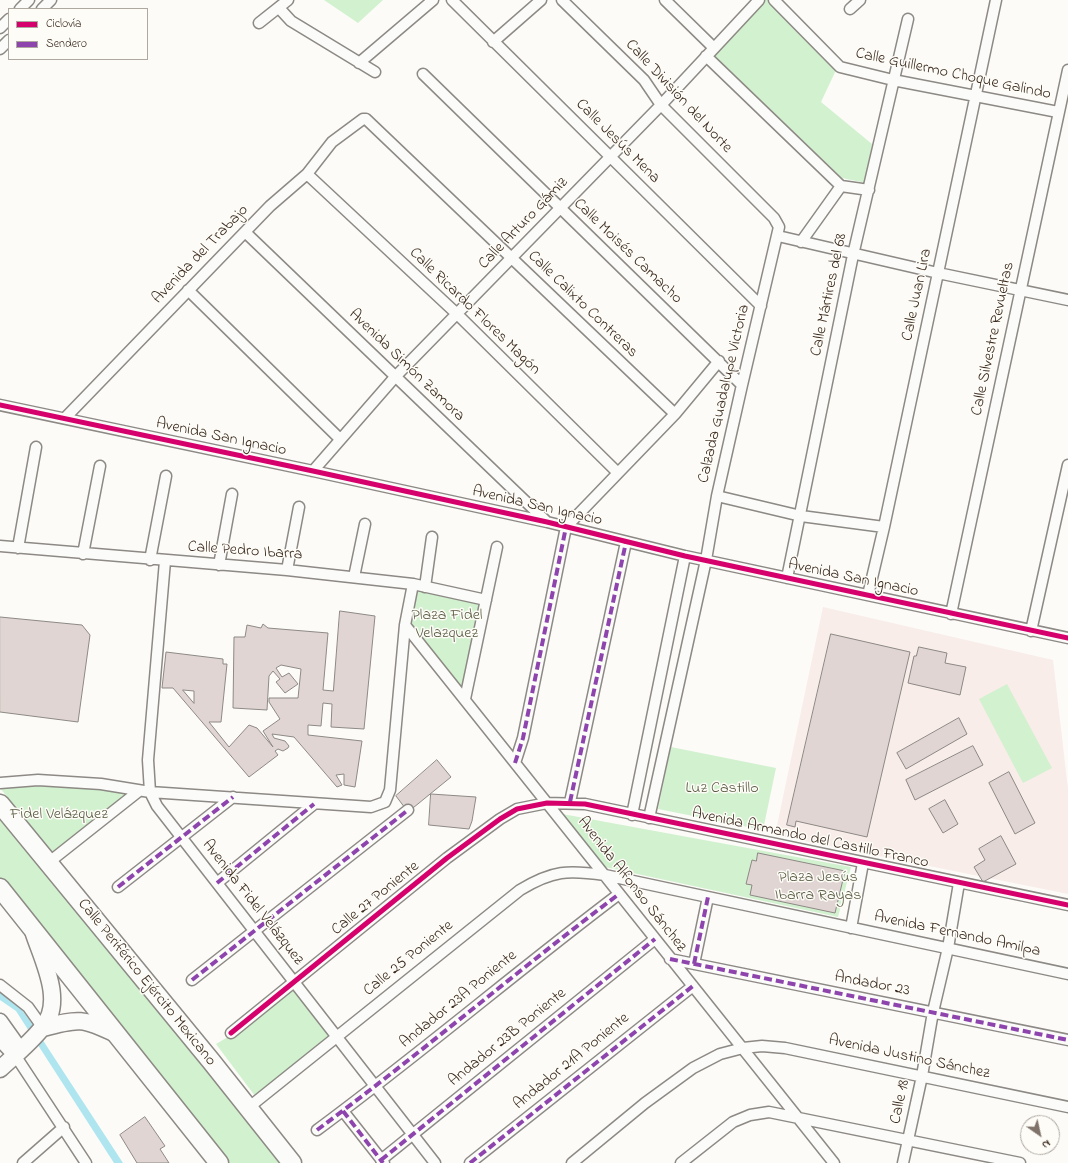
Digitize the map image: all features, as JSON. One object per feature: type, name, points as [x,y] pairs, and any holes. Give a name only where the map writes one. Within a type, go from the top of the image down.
[{"type":"highway","name":"Calle Periférico Ejército Mexicano","points":[[0,804],[211,1061],[292,1163]]},
{"type":"highway","points":[[0,888],[219,1163]]},
{"type":"main road","points":[[0,1069],[42,1029],[52,1008],[52,991],[33,928]]},
{"type":"main road","points":[[42,1029],[68,1021],[86,1020],[117,1034]]},
{"type":"main road","points":[[0,1021],[17,1052]]},
{"type":"main road","points":[[0,1039],[17,1052]]},
{"type":"street","points":[[21,8],[29,0]]},
{"type":"street","points":[[43,8],[51,0]]},
{"type":"street","points":[[259,23],[288,0]]},
{"type":"street","points":[[359,63],[434,0]]},
{"type":"street","name":"Calle Jesús Mena","points":[[452,0],[761,306]]},
{"type":"street","points":[[493,42],[541,0]]},
{"type":"street","name":"Calle División del Norte","points":[[562,0],[644,80],[661,105],[774,218],[779,227],[778,236]]},
{"type":"street","points":[[665,0],[714,48]]},
{"type":"street","name":"Calle Arturo Gámiz","points":[[313,470],[395,377],[661,105],[759,0]]},
{"type":"street","name":"Calle Guillermo Choque Galindo","points":[[774,0],[840,67],[893,80],[1058,112]]},
{"type":"street","points":[[850,9],[860,0]]},
{"type":"street","name":"Calle Juan Lira","points":[[868,595],[884,527],[996,0]]},
{"type":"street","points":[[279,8],[291,21],[376,72]]},
{"type":"street","name":"Calle Mártires del 68","points":[[787,578],[854,255],[908,19]]},
{"type":"street","points":[[0,28],[8,20]]},
{"type":"street","points":[[0,49],[8,41]]},
{"type":"street","points":[[706,56],[841,186],[869,190]]},
{"type":"street","name":"Calle Silvestre Revueltas","points":[[951,614],[1068,70]]},
{"type":"street","name":"Calle Moisés Camacho","points":[[423,74],[742,385]]},
{"type":"street","name":"Avenida del Trabajo","points":[[64,418],[270,206],[307,174],[332,142],[363,119]]},
{"type":"street","name":"Calle Calixto Contreras","points":[[363,119],[366,120],[675,414]]},
{"type":"street","name":"Calle Ricardo Flores Magón","points":[[307,174],[457,314],[618,473]]},
{"type":"street","points":[[801,242],[841,186]]},
{"type":"street","name":"Avenida Simón Zamora","points":[[245,232],[547,522]]},
{"type":"street","points":[[778,236],[854,255],[1068,300]]},
{"type":"street","name":"Calzada Guadalupe Victoria","points":[[649,818],[706,560],[717,496],[778,236]]},
{"type":"street","points":[[188,290],[340,439]]},
{"type":"street","points":[[515,763],[523,738],[566,527],[675,414],[719,361]]},
{"type":"street","name":"Avenida San Ignacio","points":[[0,405],[313,470],[547,522],[685,556],[1068,638]]},
{"type":"street","points":[[18,548],[36,447]]},
{"type":"street","points":[[1030,631],[1068,465]]},
{"type":"street","points":[[84,554],[100,466]]},
{"type":"street","points":[[150,560],[166,476]]},
{"type":"street","points":[[219,565],[232,494]]},
{"type":"street","points":[[717,496],[801,516],[884,527]]},
{"type":"street","points":[[287,570],[299,507]]},
{"type":"street","points":[[354,577],[365,524]]},
{"type":"street","points":[[425,587],[432,537]]},
{"type":"street","points":[[570,802],[626,542]]},
{"type":"street","name":"Calle Pedro Ibarra","points":[[0,546],[354,577],[413,584],[486,600]]},
{"type":"street","points":[[465,698],[497,547]]},
{"type":"street","points":[[632,815],[685,556]]},
{"type":"street","points":[[150,792],[148,760],[164,561]]},
{"type":"street","points":[[0,783],[38,780],[101,784],[150,792],[371,807],[385,802],[390,790],[405,625],[413,584]]},
{"type":"street","name":"Avenida Alfonso Sánchez","points":[[405,625],[465,698],[670,959],[834,1163]]},
{"type":"street","points":[[48,863],[139,791]]},
{"type":"street","name":"Avenida Fidel Velázquez","points":[[150,792],[158,806],[254,932],[338,1036],[435,1163]]},
{"type":"street","points":[[118,888],[233,797]]},
{"type":"street","name":"Avenida Armando del Castillo Franco","points":[[547,803],[570,802],[585,804],[1068,906]]},
{"type":"street","name":"Calle 27 Poniente","points":[[231,1033],[447,858],[500,819],[517,810],[547,803]]},
{"type":"street","points":[[217,883],[314,804]]},
{"type":"street","points":[[192,980],[408,810]]},
{"type":"street","points":[[851,928],[863,863]]},
{"type":"street","name":"Calle 25 Poniente","points":[[248,1108],[520,890],[536,880],[567,872],[575,871],[605,875]]},
{"type":"street","name":"Avenida Fernando Amilpa","points":[[605,875],[1068,974]]},
{"type":"street","name":"Calle 18","points":[[903,1163],[922,1076],[933,1012],[948,948],[959,883]]},
{"type":"street","name":"Andador 23A Poniente","points":[[317,1130],[376,1087],[531,961],[619,894]]},
{"type":"street","points":[[694,964],[708,897]]},
{"type":"street","name":"Andador 23B Poniente","points":[[382,1161],[413,1133],[655,939]]},
{"type":"street","name":"Andador 23","points":[[670,959],[1068,1040]]},
{"type":"street","points":[[0,985],[28,1008],[42,1029]]},
{"type":"street","name":"Andador 21A Poniente","points":[[470,1163],[693,986]]},
{"type":"street","name":"Avenida Justino Sánchez","points":[[572,1163],[645,1103],[693,1068],[720,1054],[743,1048],[762,1046],[785,1048],[1068,1107]]},
{"type":"street","points":[[17,1052],[86,1163]]},
{"type":"street","points":[[343,1111],[382,1161]]},
{"type":"street","points":[[681,1163],[733,1122],[750,1115],[768,1112],[1020,1163]]},
{"type":"street","points":[[23,1163],[64,1127]]},
{"type":"shaded area","points":[[823,607],[1053,660],[1068,789],[1068,894],[775,835]]},
{"type":"green space","points":[[324,0],[383,0],[358,23]]},
{"type":"green space","points":[[765,0],[770,0],[837,68],[821,102],[872,144],[866,183],[842,178],[714,55]]},
{"type":"green space","name":"Plaza Fidel Velazquez","points":[[413,584],[486,600],[465,699],[405,625]]},
{"type":"green space","points":[[1007,684],[1052,768],[1023,783],[979,699]]},
{"type":"green space","name":"Luz Castillo","points":[[671,747],[776,768],[763,830],[658,809]]},
{"type":"green space","name":"Fidel Velázquez","points":[[38,783],[134,792],[54,855],[0,788],[0,786]]},
{"type":"green space","points":[[0,807],[290,1163],[222,1163],[0,886]]},
{"type":"green space","name":"Plaza Jesús Ibarra Rayas","points":[[557,813],[851,867],[838,917],[600,866]]},
{"type":"green space","points":[[293,983],[337,1036],[258,1100],[216,1044],[233,1034]]},
{"type":"water","points":[[0,991],[19,1006],[31,1022],[123,1163],[114,1163],[16,1011],[0,1000]]},
{"type":"building","points":[[340,611],[375,616],[364,729],[331,727],[332,704],[323,703],[321,726],[308,725],[308,735],[362,741],[355,787],[344,785],[344,774],[336,775],[342,785],[337,787],[294,737],[272,734],[274,738],[285,741],[289,746],[288,748],[283,751],[278,749],[275,751],[278,755],[249,777],[173,688],[162,688],[166,652],[223,659],[223,664],[227,664],[221,722],[209,722],[229,747],[249,725],[257,728],[273,747],[263,731],[280,719],[269,702],[269,698],[298,698],[301,669],[281,665],[276,668],[282,677],[289,673],[298,684],[285,693],[276,682],[280,679],[273,671],[269,676],[267,710],[233,708],[234,637],[245,637],[247,625],[261,628],[263,624],[268,628],[328,633],[323,690],[333,691]],"holes":[[[183,690],[194,691],[194,703]]]},
{"type":"building","points":[[0,617],[82,625],[90,635],[78,722],[0,712]]},
{"type":"building","points":[[831,634],[910,652],[867,837],[796,821],[795,827],[787,825]]},
{"type":"building","points":[[919,647],[947,653],[945,663],[966,667],[960,695],[908,683],[914,656],[916,656]]},
{"type":"building","points":[[959,718],[967,734],[906,769],[897,753]]},
{"type":"building","points":[[973,746],[983,765],[915,800],[906,780]]},
{"type":"building","points":[[437,760],[451,777],[408,812],[396,796]]},
{"type":"building","points":[[1009,772],[1035,823],[1015,834],[989,783]]},
{"type":"building","points":[[431,794],[476,797],[472,821],[469,829],[429,825]]},
{"type":"building","points":[[945,800],[958,824],[943,833],[929,809]]},
{"type":"building","points":[[1001,836],[1016,864],[983,882],[974,867],[985,860],[979,849]]},
{"type":"building","points":[[758,853],[845,871],[835,913],[750,895],[752,885],[746,884],[752,860],[756,861]]},
{"type":"building","points":[[145,1117],[165,1146],[160,1149],[169,1163],[137,1163],[120,1135]]},
{"type":"marked path","points":[[515,763],[523,738],[566,527]]},
{"type":"marked path","points":[[570,802],[626,542]]},
{"type":"marked path","points":[[118,887],[233,797]]},
{"type":"marked path","points":[[217,883],[314,804]]},
{"type":"marked path","points":[[192,980],[408,810]]},
{"type":"marked path","points":[[317,1130],[619,894]]},
{"type":"marked path","points":[[694,964],[708,897]]},
{"type":"marked path","points":[[381,1160],[655,939]]},
{"type":"marked path","points":[[670,959],[1068,1040]]},
{"type":"marked path","points":[[470,1163],[693,986]]},
{"type":"marked path","points":[[343,1111],[383,1163]]},
{"type":"cycle path","points":[[0,405],[547,522],[685,556],[1068,638]]},
{"type":"cycle path","points":[[231,1033],[447,858],[500,819],[517,809],[547,803],[585,804],[1068,905]]}]
